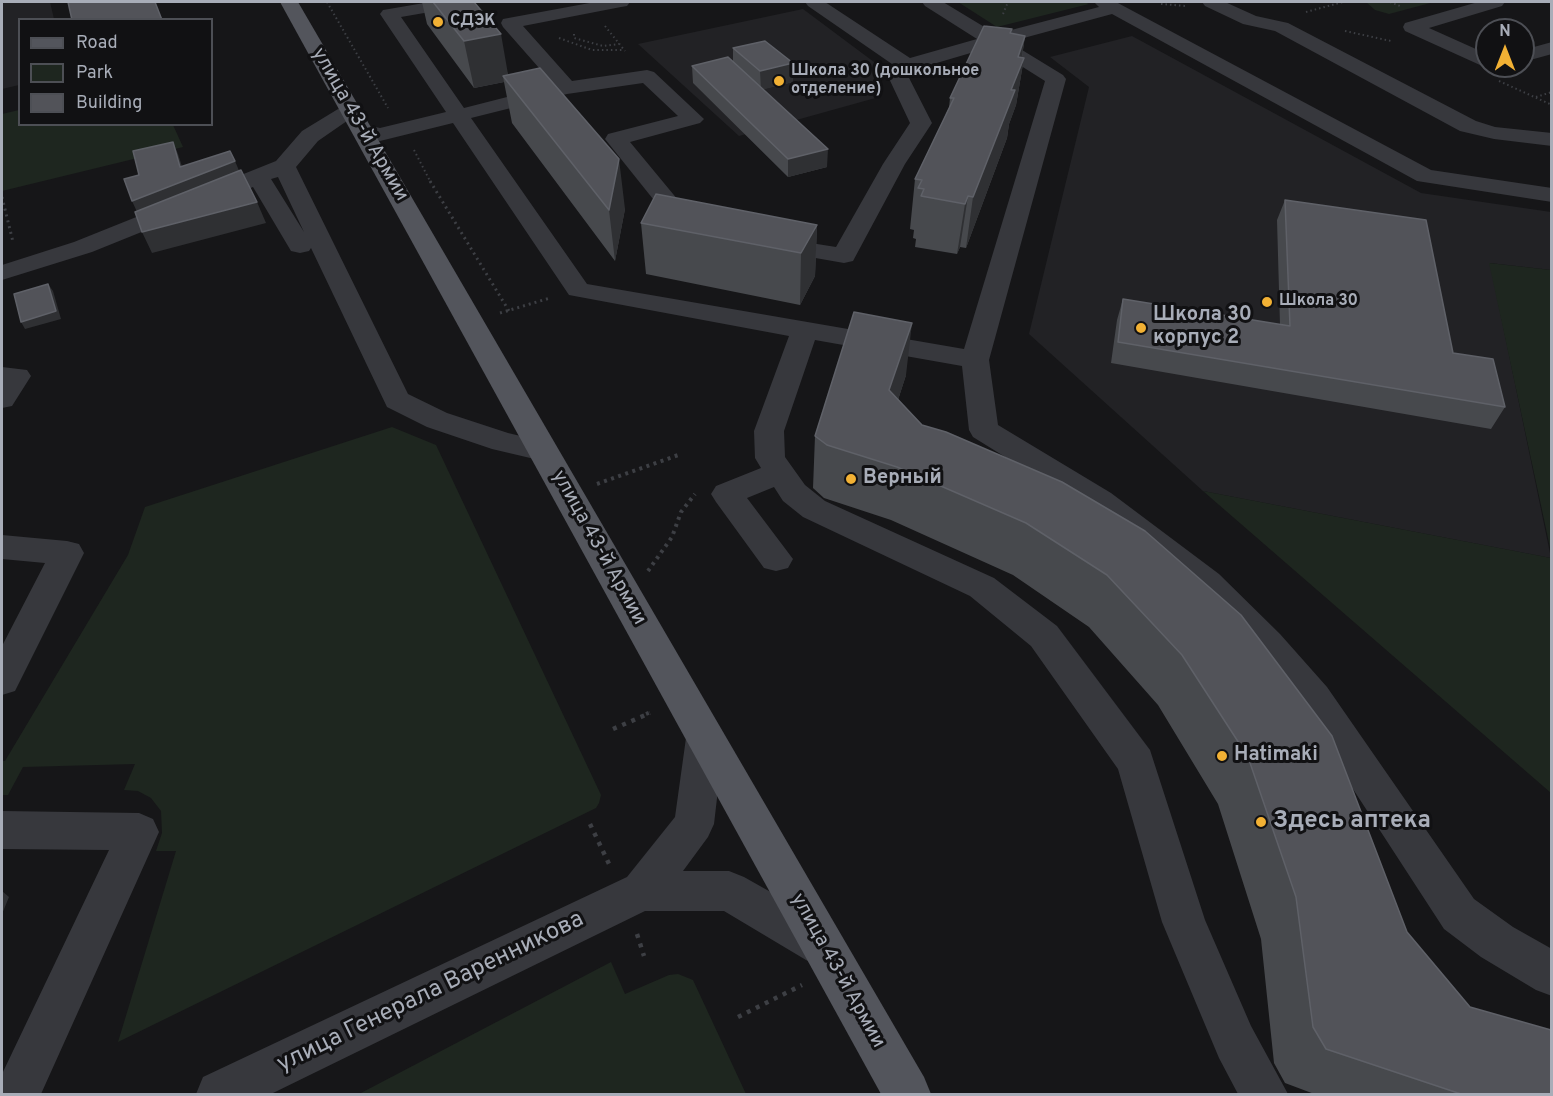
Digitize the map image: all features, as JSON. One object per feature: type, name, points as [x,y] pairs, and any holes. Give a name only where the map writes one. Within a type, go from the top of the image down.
[{"type":"main road","name":"улица 43-й Армии","points":[[289,2],[350,110],[379,136],[543,451],[907,1095]]},
{"type":"street","points":[[459,2],[389,14],[578,290],[975,360]]},
{"type":"street","points":[[567,88],[510,22],[621,2]]},
{"type":"street","points":[[814,2],[907,65]]},
{"type":"street","points":[[931,2],[1056,79],[975,360],[984,430],[1100,501],[1207,583],[1268,644],[1314,698],[1459,914],[1497,942],[1551,974]]},
{"type":"street","points":[[1211,2],[1250,20],[1281,27],[1468,126],[1494,133],[1551,140]]},
{"type":"street","points":[[1475,56],[1412,27],[1496,2]]},
{"type":"street","points":[[750,241],[844,256],[894,164],[921,123],[895,70],[1109,5],[1425,176],[1551,195]]},
{"type":"street","points":[[1535,53],[1551,48]]},
{"type":"street","points":[[379,136],[567,88],[647,76],[693,119],[616,139],[692,231],[715,235]]},
{"type":"street","points":[[2,273],[83,247],[284,166],[310,135],[350,110]]},
{"type":"street","points":[[284,166],[397,400],[437,420],[503,442],[543,451]]},
{"type":"street","points":[[258,176],[300,246]]},
{"type":"street","points":[[805,330],[769,431],[770,458],[794,493],[814,509],[982,587],[1044,636],[1136,762],[1184,922],[1235,1042],[1264,1095]]},
{"type":"street","points":[[2,376],[17,376],[2,399]]},
{"type":"street","points":[[776,559],[727,494],[780,473]]},
{"type":"street","points":[[2,548],[67,553],[2,680]]},
{"type":"street","name":"улица Генерала Варенникова","points":[[642,891],[694,824],[705,738]]},
{"type":"street","points":[[2,830],[139,832],[16,1095]]},
{"type":"street","name":"улица Генерала Варенникова","points":[[220,1095],[642,891],[729,891],[822,945]]},
{"type":"path","points":[[327,2],[368,76],[379,136],[441,201],[509,311]]},
{"type":"path","points":[[601,22],[647,76]]},
{"type":"path","points":[[551,40],[561,38],[571,44],[592,50],[624,50]]},
{"type":"path","points":[[592,50],[598,44]]},
{"type":"path","points":[[1535,97],[1551,92]]},
{"type":"path","points":[[490,316],[578,290]]},
{"type":"path","points":[[589,487],[681,454]]},
{"type":"shaded area","points":[[2,2],[50,2],[54,18],[18,18],[18,85],[2,89]]},
{"type":"shaded area","name":"Школа 30 (дошкольное отделение)","points":[[803,9],[878,65],[879,97],[739,136],[638,44]]},
{"type":"shaded area","name":"Школа 30","points":[[1132,36],[1421,193],[1551,212],[1551,270],[1490,263],[1551,558],[1203,491],[1029,334],[1089,87],[1050,57]]},
{"type":"green space","points":[[958,2],[1084,2],[1089,4],[997,27]]},
{"type":"green space","points":[[1366,2],[1434,2],[1389,14],[1375,10]]},
{"type":"green space","points":[[18,110],[18,126],[173,126],[183,147],[2,191],[2,114]]},
{"type":"green space","points":[[1489,263],[1551,270],[1551,552]]},
{"type":"green space","points":[[392,427],[436,445],[601,795],[599,803],[596,808],[118,1042],[176,851],[156,851],[162,833],[161,811],[151,798],[138,791],[124,790],[135,764],[23,767],[8,795],[2,795],[2,761],[5,761],[128,555],[145,507]]},
{"type":"green space","points":[[1203,491],[1551,558],[1551,793]]},
{"type":"green space","points":[[611,962],[625,994],[669,975],[678,974],[693,980],[746,1094],[359,1094]]},
{"type":"building","points":[[68,2],[155,2],[161,18],[72,18]]},
{"type":"building","points":[[433,2],[474,2],[501,34],[464,41]]},
{"type":"building","points":[[984,26],[1012,29],[1010,33],[1025,36],[1018,57],[1024,58],[1011,90],[1015,90],[973,197],[968,196],[965,204],[921,196],[924,189],[918,188],[922,180],[915,179],[954,98],[950,98]]},
{"type":"building","points":[[765,41],[793,63],[760,71],[733,48]]},
{"type":"building","points":[[728,57],[828,149],[788,159],[692,66]]},
{"type":"building","points":[[540,68],[619,159],[609,210],[503,76]]},
{"type":"building","points":[[173,142],[180,167],[230,151],[235,161],[132,201],[124,179],[139,175],[133,151]]},
{"type":"building","points":[[241,170],[257,202],[142,232],[135,212]]},
{"type":"building","points":[[656,194],[817,225],[801,253],[641,223]]},
{"type":"building","points":[[1285,200],[1426,220],[1453,353],[1493,359],[1505,407],[1118,342],[1123,299],[1290,326]]},
{"type":"building","points":[[48,284],[56,311],[21,322],[14,294]]},
{"type":"building","points":[[854,312],[912,323],[889,390],[922,425],[946,432],[1062,482],[1145,531],[1241,615],[1332,736],[1407,932],[1470,1007],[1551,1030],[1551,1095],[1464,1095],[1326,1049],[1313,1027],[1296,897],[1248,757],[1182,655],[1107,575],[1026,523],[897,467],[827,445],[815,436]]},
{"type":"place","name":"СДЭК","points":[[438,22]]},
{"type":"place","name":"Школа 30 (дошкольное отделение)","points":[[779,81]]},
{"type":"place","name":"Школа 30","points":[[1267,302]]},
{"type":"place","name":"Школа 30 корпус 2","points":[[1141,328]]},
{"type":"place","name":"Верный","points":[[851,479]]},
{"type":"place","name":"Hatimaki","points":[[1222,756]]},
{"type":"place","name":"Здесь аптека","points":[[1261,822]]}]
